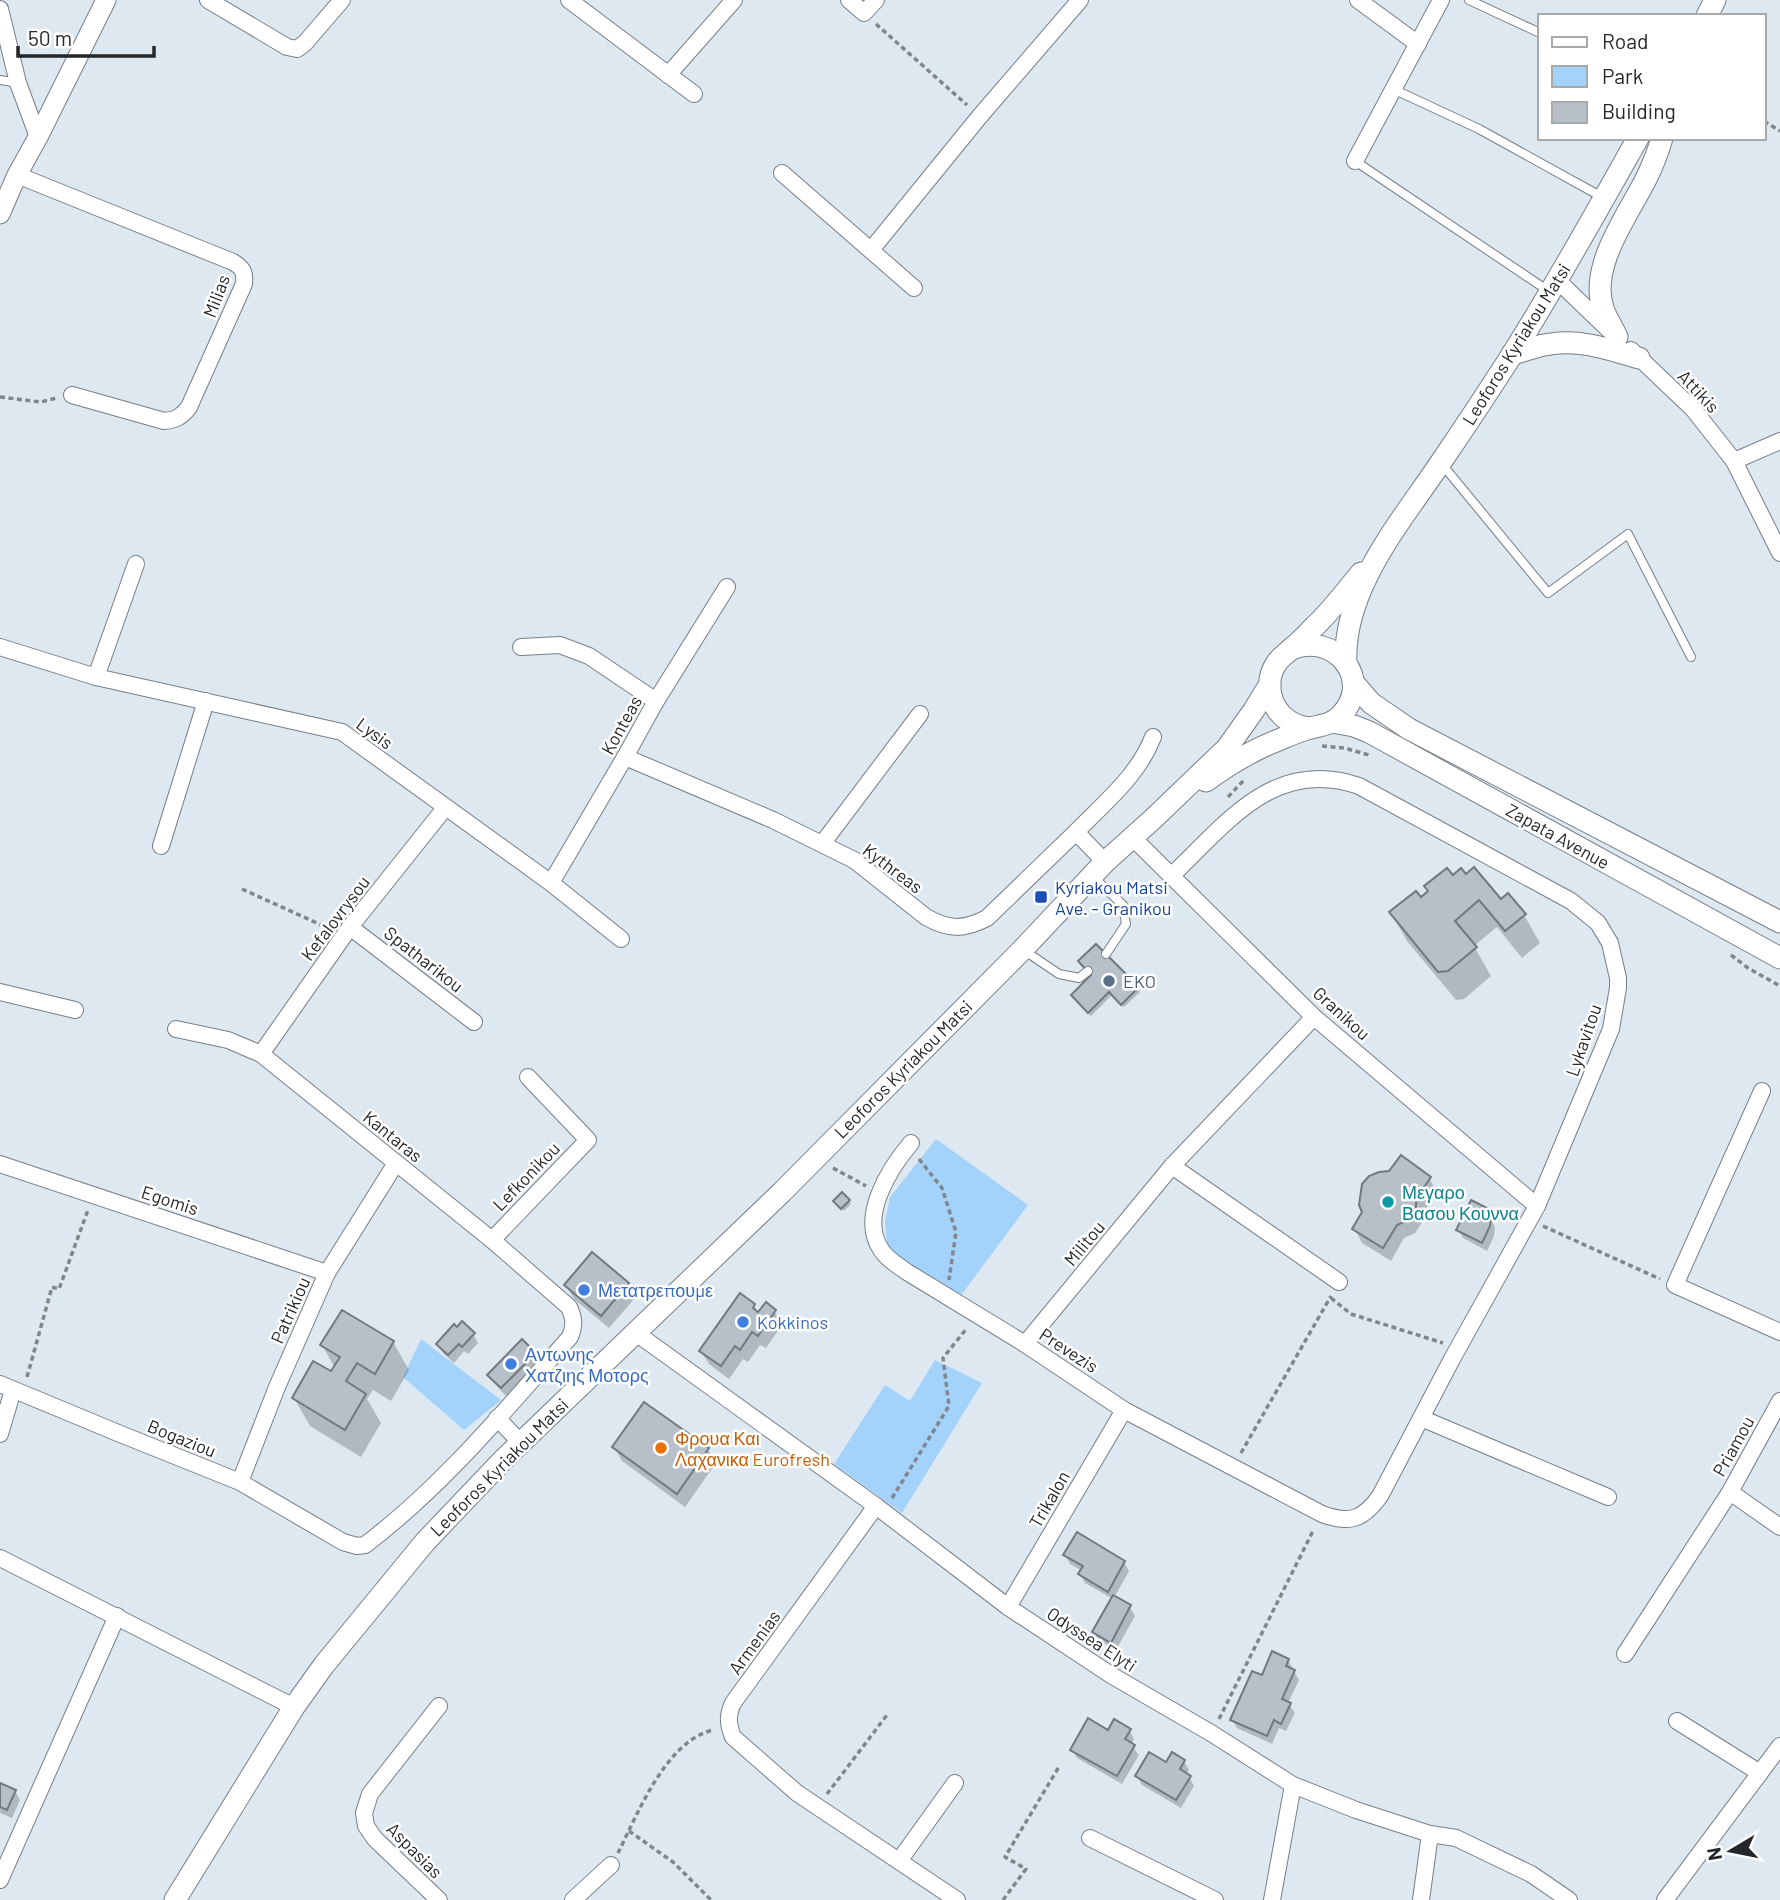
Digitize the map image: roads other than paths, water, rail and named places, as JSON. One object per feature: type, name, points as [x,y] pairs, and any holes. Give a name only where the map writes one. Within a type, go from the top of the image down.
[{"type":"main road","name":"Leoforos Kyriakou Matsi","points":[[175,1900],[324,1665],[425,1542],[521,1443],[815,1158],[1099,869],[1227,748],[1270,684],[1276,664],[1336,603],[1385,544],[1441,463],[1555,286],[1637,140]]},
{"type":"main road","points":[[1617,337],[1602,308],[1602,273],[1618,231],[1656,157],[1661,140]]},
{"type":"main road","points":[[1513,354],[1550,344],[1571,343],[1607,348],[1639,358]]},
{"type":"main road","name":"Leoforos Kyriakou Matsi","points":[[1153,819],[1215,775],[1258,749],[1309,728],[1321,727],[1341,715],[1352,694],[1345,647],[1351,614],[1385,544]]},
{"type":"main road","points":[[1291,649],[1301,645],[1321,645],[1331,649],[1340,655],[1350,673]]},
{"type":"main road","name":"Zapata Avenue","points":[[1350,673],[1377,708],[1409,729],[1780,922]]},
{"type":"main road","points":[[1270,684],[1271,695],[1280,714],[1289,721],[1309,728]]},
{"type":"main road","name":"Zapata Avenue","points":[[1332,722],[1369,732],[1780,958]]},
{"type":"street","points":[[0,214],[17,174],[106,0]]},
{"type":"street","points":[[208,0],[287,47],[297,49],[342,0]]},
{"type":"street","points":[[569,0],[694,94]]},
{"type":"street","points":[[668,75],[734,0]]},
{"type":"street","points":[[849,0],[864,13],[876,0]]},
{"type":"street","points":[[871,250],[979,116],[1080,0]]},
{"type":"street","points":[[1358,0],[1418,44]]},
{"type":"street","points":[[1355,161],[1440,1]]},
{"type":"street","points":[[0,9],[18,83],[38,137]]},
{"type":"street","points":[[782,173],[914,288]]},
{"type":"street","name":"Milias","points":[[17,174],[233,262],[245,273],[244,284],[183,415],[174,420],[163,421],[72,395]]},
{"type":"street","name":"Attikis","points":[[1555,286],[1617,337],[1693,409],[1734,461],[1780,553]]},
{"type":"street","points":[[1734,461],[1780,441]]},
{"type":"street","points":[[96,677],[136,564]]},
{"type":"street","name":"Konteas","points":[[551,884],[656,701],[727,587]]},
{"type":"street","points":[[521,647],[560,645],[589,656],[656,701]]},
{"type":"street","name":"Lysis","points":[[0,647],[96,677],[342,732],[551,884],[621,939]]},
{"type":"street","points":[[161,846],[206,701]]},
{"type":"street","points":[[822,844],[920,714]]},
{"type":"street","name":"Kythreas","points":[[625,757],[773,820],[854,860],[926,917],[949,927],[963,928],[974,925],[997,909],[1076,832],[1131,776],[1147,753],[1153,737]]},
{"type":"street","name":"Lykavitou","points":[[1172,875],[1238,813],[1266,792],[1298,780],[1335,779],[1359,786],[1571,901],[1603,929],[1613,953],[1618,978],[1615,1015],[1605,1046],[1533,1213],[1380,1496],[1362,1516],[1349,1520]]},
{"type":"street","name":"Kefalovrysou","points":[[261,1054],[347,931],[445,808]]},
{"type":"street","points":[[1076,832],[1099,869]]},
{"type":"street","name":"Granikou","points":[[1132,837],[1314,1017],[1533,1213]]},
{"type":"street","name":"Spatharikou","points":[[347,931],[474,1022]]},
{"type":"street","points":[[0,992],[75,1010]]},
{"type":"street","name":"Militou","points":[[1025,1344],[1172,1166],[1314,1017]]},
{"type":"street","name":"Kantaras","points":[[176,1029],[228,1040],[261,1054],[492,1240],[569,1307],[574,1318],[570,1337],[497,1418]]},
{"type":"street","name":"Lefkonikou","points":[[492,1240],[588,1140],[528,1077]]},
{"type":"street","points":[[1762,1091],[1675,1285],[1780,1332]]},
{"type":"street","name":"Prevezis","points":[[909,1145],[892,1166],[876,1209],[876,1240],[882,1251],[907,1272],[1025,1344],[1124,1410],[1322,1514],[1349,1520]]},
{"type":"street","name":"Patrikiou","points":[[240,1482],[277,1387],[327,1273],[396,1163]]},
{"type":"street","name":"Egomis","points":[[0,1164],[327,1273]]},
{"type":"street","points":[[1172,1166],[1339,1282]]},
{"type":"street","name":"Odyssea Elyti","points":[[636,1332],[880,1509],[1008,1607],[1111,1675],[1212,1733],[1293,1786],[1356,1810],[1430,1833],[1456,1838],[1531,1874],[1569,1900]]},
{"type":"street","points":[[0,1434],[11,1389]]},
{"type":"street","name":"Bogaziou","points":[[11,1389],[240,1482],[343,1542],[357,1546],[365,1545],[419,1500],[497,1418]]},
{"type":"street","name":"Priamou","points":[[1780,1401],[1730,1492],[1780,1527]]},
{"type":"street","name":"Trikalon","points":[[1008,1607],[1124,1410]]},
{"type":"street","points":[[497,1418],[521,1443]]},
{"type":"street","points":[[1421,1418],[1608,1497]]},
{"type":"street","points":[[1625,1654],[1730,1492]]},
{"type":"street","name":"Armenias","points":[[880,1509],[733,1703],[729,1713],[729,1726],[733,1737],[797,1793],[899,1861]]},
{"type":"street","points":[[0,1558],[295,1707]]},
{"type":"street","points":[[0,1880],[117,1616]]},
{"type":"street","name":"Aspasias","points":[[429,1897],[375,1839],[366,1826],[364,1813],[370,1794],[439,1706]]},
{"type":"street","points":[[1677,1721],[1760,1773]]},
{"type":"street","points":[[1665,1900],[1780,1746]]},
{"type":"street","points":[[955,1783],[899,1861],[957,1900]]},
{"type":"street","points":[[1272,1900],[1293,1786]]},
{"type":"street","points":[[1421,1900],[1430,1833]]},
{"type":"street","points":[[1090,1838],[1215,1900]]},
{"type":"street","points":[[573,1900],[611,1865]]},
{"type":"lane","points":[[1469,0],[1538,32]]},
{"type":"lane","points":[[0,80],[18,83]]},
{"type":"lane","points":[[1393,89],[1479,129],[1604,198]]},
{"type":"lane","points":[[1355,161],[1555,286]]},
{"type":"lane","points":[[1441,463],[1548,593],[1628,534],[1691,657]]},
{"type":"lane","points":[[1099,869],[1123,905],[1126,924],[1106,954]]},
{"type":"lane","points":[[1023,949],[1059,974],[1079,978],[1088,971]]},
{"type":"place","name":"Kyriakou Matsi Ave. - Granikou","points":[[1041,897]]},
{"type":"place","name":"EKO","points":[[1109,981]]},
{"type":"place","name":"Μεγαρο Βασου Κουννα","points":[[1388,1202]]},
{"type":"place","name":"Μετατρεπουμε","points":[[584,1290]]},
{"type":"place","name":"Kokkinos","points":[[743,1322]]},
{"type":"place","name":"Αντωνης Χατζιης Μοτορς","points":[[511,1364]]},
{"type":"place","name":"Φρουα Και Λαχανικα Eurofresh","points":[[661,1448]]}]
